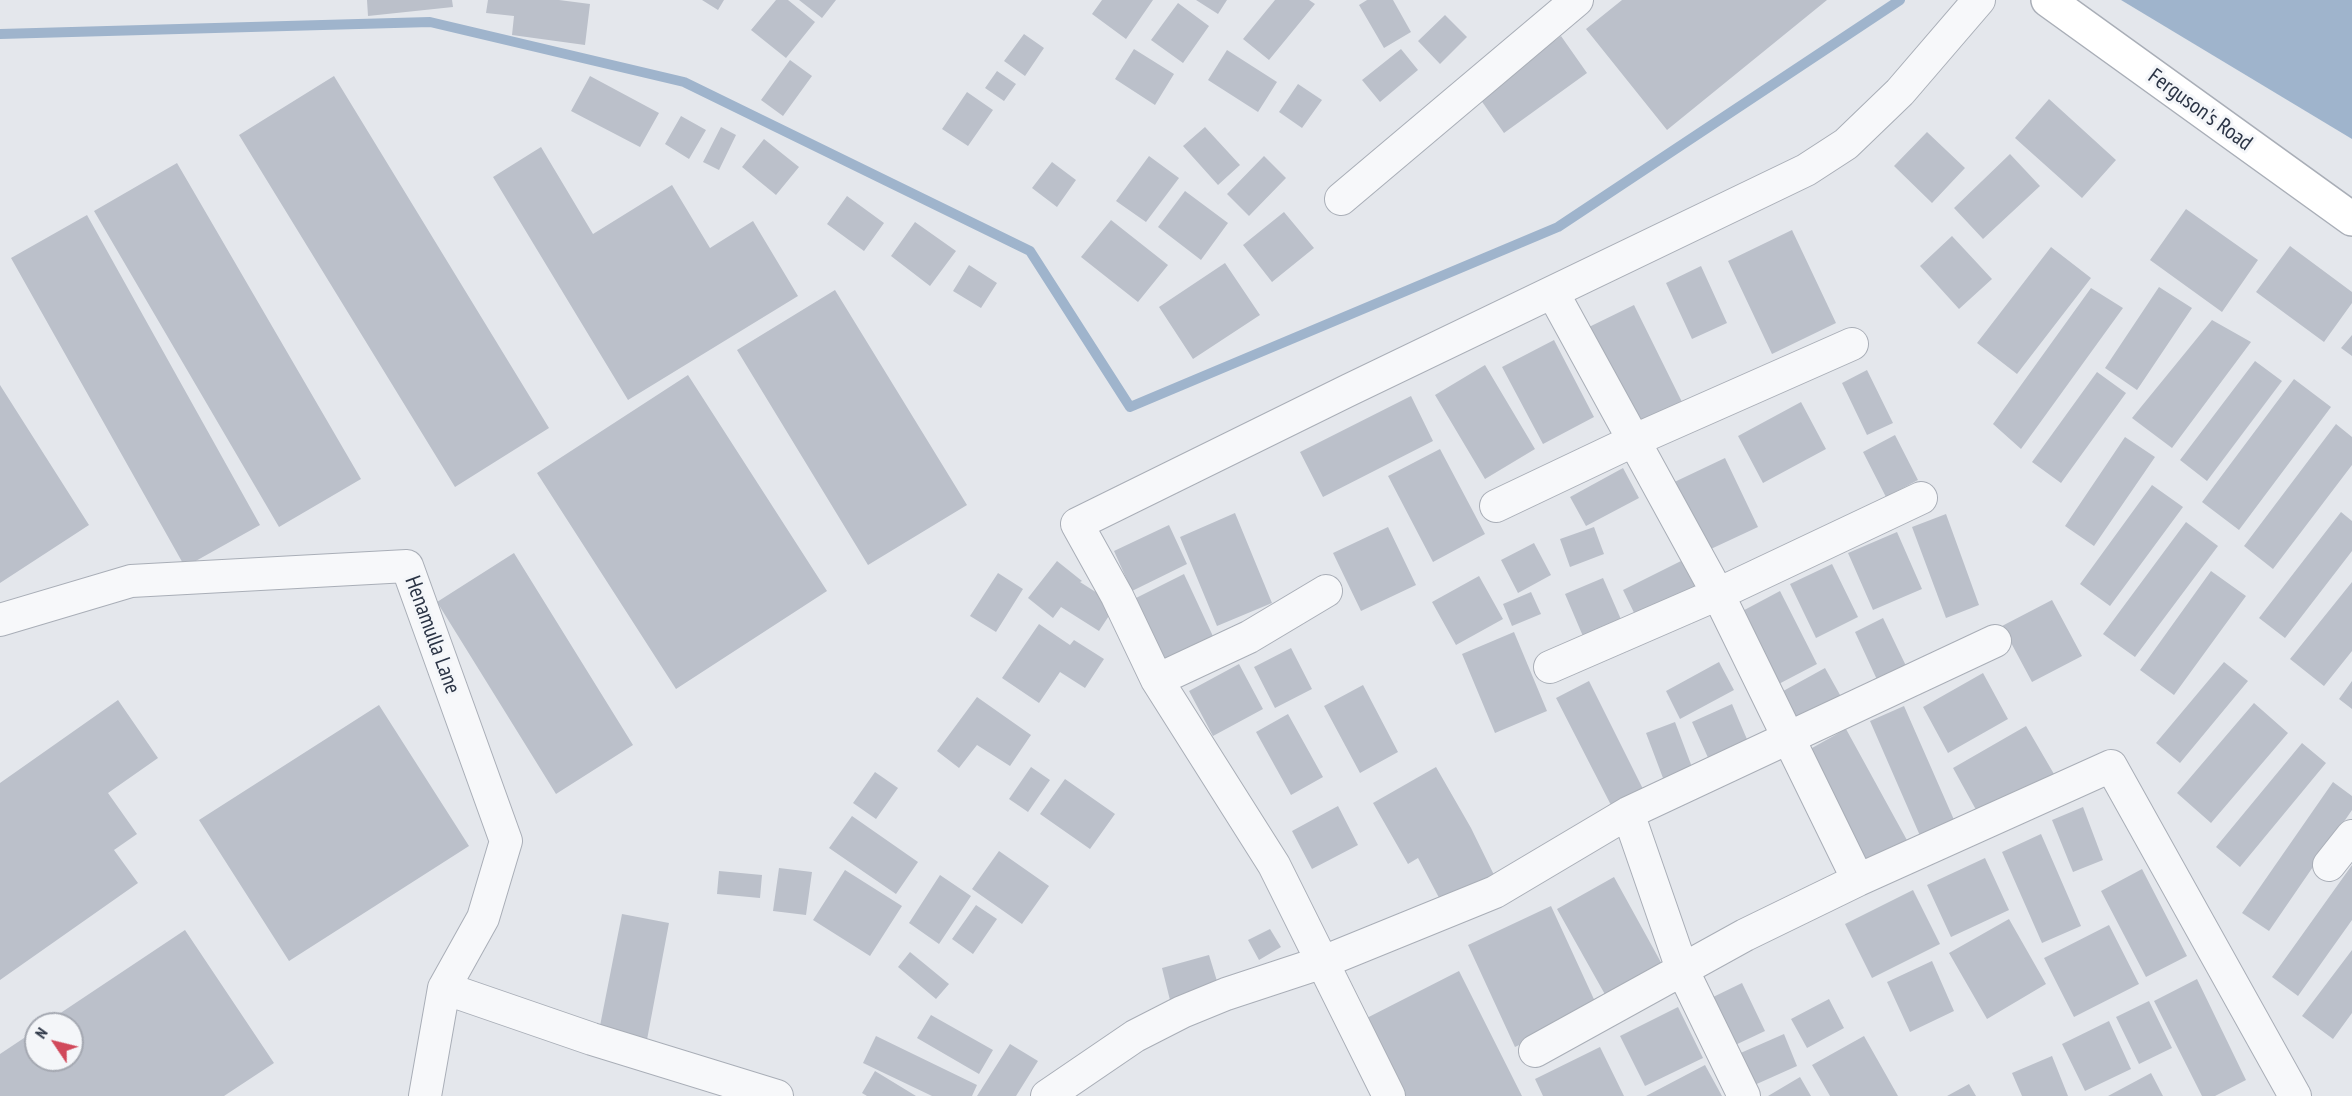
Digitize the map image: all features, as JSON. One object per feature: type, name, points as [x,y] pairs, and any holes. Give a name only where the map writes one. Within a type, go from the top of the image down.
[{"type":"street","points":[[1341,199],[1577,0]]},
{"type":"street","points":[[1389,1096],[1274,865],[1157,680],[1117,596],[1077,524],[1806,170],[1846,144],[1900,92],[1979,0]]},
{"type":"street","name":"Ferguson's Road","points":[[2048,0],[2352,219]]},
{"type":"street","points":[[1553,292],[1718,594],[1787,739],[1858,879]]},
{"type":"street","points":[[1496,506],[1635,440],[1852,344]]},
{"type":"street","points":[[1550,667],[1718,594],[1921,498]]},
{"type":"street","name":"Henamulla Lane","points":[[0,620],[132,581],[407,566],[506,841],[483,918],[444,988]]},
{"type":"street","points":[[1157,680],[1249,637],[1326,591]]},
{"type":"street","points":[[1047,1096],[1135,1036],[1182,1012],[1226,994],[1323,962],[1495,892],[1628,813],[1995,641]]},
{"type":"street","points":[[1535,1051],[1682,969],[1858,879],[2111,766],[2295,1096]]},
{"type":"street","points":[[1628,813],[1682,969],[1744,1096]]},
{"type":"street","points":[[2329,865],[2352,836]]},
{"type":"street","points":[[425,1096],[444,988],[739,1092],[777,1096]]},
{"type":"water","points":[[2121,0],[2352,0],[2352,139]]},
{"type":"building","points":[[367,0],[452,0],[453,7],[368,16]]},
{"type":"building","points":[[488,0],[559,0],[590,4],[585,45],[512,35],[514,16],[486,13]]},
{"type":"building","points":[[702,0],[724,0],[718,10]]},
{"type":"building","points":[[776,0],[788,0],[815,22],[786,58],[751,30]]},
{"type":"building","points":[[799,0],[836,0],[822,18]]},
{"type":"building","points":[[1102,0],[1153,0],[1126,39],[1092,14]]},
{"type":"building","points":[[1196,0],[1227,0],[1218,14]]},
{"type":"building","points":[[1275,0],[1309,0],[1315,4],[1269,60],[1243,39]]},
{"type":"building","points":[[1367,0],[1393,0],[1411,32],[1384,48],[1359,5]]},
{"type":"building","points":[[1622,0],[1827,0],[1667,130],[1586,29]]},
{"type":"building","points":[[1178,3],[1209,26],[1183,63],[1151,40]]},
{"type":"building","points":[[1445,15],[1467,37],[1440,64],[1418,41]]},
{"type":"building","points":[[1024,34],[1044,48],[1025,76],[1004,61]]},
{"type":"building","points":[[1561,36],[1587,73],[1504,133],[1478,96]]},
{"type":"building","points":[[1134,49],[1174,74],[1155,105],[1115,79]]},
{"type":"building","points":[[1401,49],[1418,70],[1380,102],[1362,80]]},
{"type":"building","points":[[1227,50],[1277,82],[1258,112],[1208,80]]},
{"type":"building","points":[[790,60],[812,76],[783,116],[761,100]]},
{"type":"building","points":[[997,71],[1016,84],[1004,101],[985,88]]},
{"type":"building","points":[[334,76],[549,428],[455,487],[239,135]]},
{"type":"building","points":[[590,76],[659,113],[640,147],[571,111]]},
{"type":"building","points":[[1298,84],[1322,100],[1302,128],[1279,112]]},
{"type":"building","points":[[967,92],[993,110],[968,146],[942,129]]},
{"type":"building","points":[[2049,99],[2116,160],[2082,198],[2015,138]]},
{"type":"building","points":[[681,116],[706,130],[689,159],[665,144]]},
{"type":"building","points":[[721,127],[736,135],[719,170],[703,162]]},
{"type":"building","points":[[1205,127],[1240,165],[1218,185],[1183,146]]},
{"type":"building","points":[[1927,132],[1965,168],[1932,203],[1894,166]]},
{"type":"building","points":[[764,139],[799,167],[776,195],[742,167]]},
{"type":"building","points":[[541,147],[593,234],[672,185],[710,248],[753,221],[798,296],[628,400],[493,177]]},
{"type":"building","points":[[2010,154],[2040,186],[1983,239],[1954,208]]},
{"type":"building","points":[[1149,156],[1179,178],[1146,222],[1116,201]]},
{"type":"building","points":[[1264,156],[1286,178],[1249,216],[1227,194]]},
{"type":"building","points":[[1052,162],[1076,180],[1057,207],[1032,188]]},
{"type":"building","points":[[177,163],[361,479],[279,527],[94,211]]},
{"type":"building","points":[[1185,191],[1228,223],[1201,260],[1158,227]]},
{"type":"building","points":[[847,196],[884,223],[864,251],[827,224]]},
{"type":"building","points":[[2186,209],[2258,260],[2222,312],[2150,260]]},
{"type":"building","points":[[1284,212],[1314,248],[1272,282],[1243,245]]},
{"type":"building","points":[[87,215],[260,525],[185,567],[11,258]]},
{"type":"building","points":[[1111,220],[1168,265],[1138,302],[1081,257]]},
{"type":"building","points":[[915,222],[956,251],[930,286],[891,256]]},
{"type":"building","points":[[1792,230],[1836,323],[1772,354],[1728,261]]},
{"type":"building","points":[[1952,236],[1992,279],[1959,309],[1920,266]]},
{"type":"building","points":[[2290,246],[2352,292],[2352,303],[2324,342],[2256,292]]},
{"type":"building","points":[[2051,247],[2091,278],[2017,374],[1977,343]]},
{"type":"building","points":[[1225,263],[1260,315],[1193,359],[1159,307]]},
{"type":"building","points":[[969,265],[997,283],[981,308],[953,291]]},
{"type":"building","points":[[1701,266],[1727,323],[1692,339],[1666,283]]},
{"type":"building","points":[[2159,287],[2192,308],[2137,390],[2105,368]]},
{"type":"building","points":[[2091,288],[2123,308],[2021,449],[1993,424]]},
{"type":"building","points":[[835,290],[967,505],[868,565],[737,350]]},
{"type":"building","points":[[1634,305],[1683,404],[1637,427],[1589,327]]},
{"type":"building","points":[[2212,320],[2251,342],[2172,448],[2132,418]]},
{"type":"building","points":[[2352,335],[2352,356],[2341,348]]},
{"type":"building","points":[[1554,340],[1594,417],[1543,444],[1502,367]]},
{"type":"building","points":[[2255,361],[2282,381],[2207,481],[2180,460]]},
{"type":"building","points":[[1485,365],[1535,449],[1485,479],[1435,395]]},
{"type":"building","points":[[1867,370],[1893,423],[1867,435],[1842,383]]},
{"type":"building","points":[[2097,372],[2126,393],[2061,483],[2032,462]]},
{"type":"building","points":[[688,375],[827,591],[676,689],[537,473]]},
{"type":"building","points":[[2294,379],[2331,407],[2239,530],[2202,502]]},
{"type":"building","points":[[0,385],[89,525],[0,583]]},
{"type":"building","points":[[1411,396],[1433,441],[1323,497],[1300,452]]},
{"type":"building","points":[[1801,402],[1826,449],[1763,483],[1738,436]]},
{"type":"building","points":[[2336,424],[2352,437],[2352,465],[2273,569],[2244,546]]},
{"type":"building","points":[[1895,435],[1918,480],[1886,497],[1863,452]]},
{"type":"building","points":[[2125,437],[2155,457],[2094,546],[2065,526]]},
{"type":"building","points":[[1440,449],[1485,534],[1433,562],[1388,476]]},
{"type":"building","points":[[1725,458],[1758,527],[1698,555],[1666,486]]},
{"type":"building","points":[[1623,468],[1639,498],[1586,526],[1570,497]]},
{"type":"building","points":[[2152,485],[2183,507],[2110,606],[2080,584]]},
{"type":"building","points":[[2341,512],[2352,521],[2352,551],[2285,638],[2259,618]]},
{"type":"building","points":[[1235,513],[1272,603],[1217,626],[1180,537]]},
{"type":"building","points":[[1946,514],[1979,605],[1946,618],[1912,527]]},
{"type":"building","points":[[2186,522],[2218,546],[2135,657],[2103,634]]},
{"type":"building","points":[[1169,525],[1187,564],[1132,591],[1114,551]]},
{"type":"building","points":[[1388,527],[1416,585],[1361,611],[1333,553]]},
{"type":"building","points":[[1594,527],[1604,554],[1570,567],[1560,539]]},
{"type":"building","points":[[1897,532],[1922,589],[1873,610],[1848,553]]},
{"type":"building","points":[[1534,543],[1551,575],[1518,593],[1501,560]]},
{"type":"building","points":[[514,553],[633,745],[556,794],[437,602]]},
{"type":"building","points":[[1695,554],[1711,587],[1639,623],[1623,590]]},
{"type":"building","points":[[1057,561],[1082,581],[1080,582],[1116,605],[1099,631],[1061,607],[1053,618],[1028,598]]},
{"type":"building","points":[[1832,564],[1858,617],[1816,638],[1790,584]]},
{"type":"building","points":[[2211,571],[2246,596],[2174,695],[2140,670]]},
{"type":"building","points":[[998,573],[1023,589],[996,632],[970,616]]},
{"type":"building","points":[[1184,574],[1218,647],[1164,674],[1130,601]]},
{"type":"building","points":[[1479,576],[1503,619],[1456,645],[1432,602]]},
{"type":"building","points":[[1603,578],[1623,624],[1585,641],[1565,594]]},
{"type":"building","points":[[2352,582],[2352,651],[2324,686],[2290,659]]},
{"type":"building","points":[[1780,591],[1817,664],[1773,687],[1735,615]]},
{"type":"building","points":[[1531,592],[1541,614],[1512,626],[1503,604]]},
{"type":"building","points":[[2052,600],[2082,656],[2032,682],[2002,626]]},
{"type":"building","points":[[1883,618],[1908,670],[1879,684],[1855,632]]},
{"type":"building","points":[[1039,624],[1070,645],[1074,640],[1104,659],[1085,688],[1060,672],[1039,703],[1002,678]]},
{"type":"building","points":[[1514,632],[1547,711],[1495,733],[1462,654]]},
{"type":"building","points":[[1291,648],[1312,689],[1275,708],[1254,667]]},
{"type":"building","points":[[1719,662],[1734,690],[1680,719],[1666,691]]},
{"type":"building","points":[[2224,662],[2248,681],[2180,763],[2156,743]]},
{"type":"building","points":[[1239,664],[1263,709],[1213,736],[1189,691]]},
{"type":"building","points":[[1825,668],[1844,702],[1795,729],[1776,695]]},
{"type":"building","points":[[1983,673],[2008,719],[1948,753],[1923,707]]},
{"type":"building","points":[[1589,681],[1645,793],[1613,809],[1556,698]]},
{"type":"building","points":[[2352,681],[2352,709],[2339,699]]},
{"type":"building","points":[[1363,685],[1398,752],[1360,773],[1324,706]]},
{"type":"building","points":[[977,697],[1031,735],[1010,766],[977,745],[959,768],[937,751]]},
{"type":"building","points":[[118,700],[158,758],[108,793],[137,834],[114,850],[138,883],[0,980],[0,783]]},
{"type":"building","points":[[2254,703],[2288,733],[2211,823],[2177,793]]},
{"type":"building","points":[[1732,704],[1749,744],[1710,762],[1692,722]]},
{"type":"building","points":[[379,705],[469,846],[289,961],[199,820]]},
{"type":"building","points":[[1904,706],[1955,822],[1921,838],[1870,721]]},
{"type":"building","points":[[1288,714],[1323,777],[1291,795],[1256,732]]},
{"type":"building","points":[[1675,722],[1695,775],[1666,786],[1646,733]]},
{"type":"building","points":[[2026,726],[2054,774],[1980,817],[1953,768]]},
{"type":"building","points":[[1846,729],[1908,842],[1865,866],[1803,753]]},
{"type":"building","points":[[2302,743],[2326,763],[2240,867],[2216,847]]},
{"type":"building","points":[[1031,767],[1050,780],[1028,812],[1009,799]]},
{"type":"building","points":[[1436,767],[1471,828],[1497,881],[1445,909],[1418,858],[1408,864],[1373,803]]},
{"type":"building","points":[[875,772],[898,788],[876,819],[853,803]]},
{"type":"building","points":[[1065,779],[1115,814],[1090,849],[1040,814]]},
{"type":"building","points":[[2333,782],[2352,796],[2352,810],[2269,931],[2242,913]]},
{"type":"building","points":[[1338,806],[1358,845],[1312,869],[1292,831]]},
{"type":"building","points":[[2083,807],[2103,860],[2073,872],[2052,820]]},
{"type":"building","points":[[852,816],[918,862],[896,894],[829,848]]},
{"type":"building","points":[[2041,834],[2081,926],[2042,943],[2002,852]]},
{"type":"building","points":[[999,851],[1049,886],[1022,924],[972,889]]},
{"type":"building","points":[[1985,858],[2009,910],[1951,937],[1927,885]]},
{"type":"building","points":[[2352,865],[2352,920],[2298,996],[2272,977]]},
{"type":"building","points":[[779,868],[812,872],[806,915],[773,911]]},
{"type":"building","points":[[2142,869],[2187,956],[2146,977],[2101,891]]},
{"type":"building","points":[[845,870],[902,906],[870,956],[813,920]]},
{"type":"building","points":[[719,871],[762,875],[760,898],[717,894]]},
{"type":"building","points":[[940,875],[971,896],[939,944],[909,923]]},
{"type":"building","points":[[1614,877],[1663,966],[1607,998],[1557,909]]},
{"type":"building","points":[[1913,890],[1940,944],[1872,978],[1845,924]]},
{"type":"building","points":[[976,905],[997,919],[973,954],[952,939]]},
{"type":"building","points":[[1551,906],[1598,1008],[1515,1047],[1468,945]]},
{"type":"building","points":[[622,914],[669,923],[646,1045],[598,1036]]},
{"type":"building","points":[[2009,919],[2046,984],[1987,1019],[1949,953]]},
{"type":"building","points":[[2109,925],[2139,984],[2074,1017],[2044,958]]},
{"type":"building","points":[[1270,929],[1281,947],[1259,960],[1248,940]]},
{"type":"building","points":[[185,930],[274,1063],[224,1096],[0,1096],[0,1054],[24,1038],[24,1072],[84,1072],[84,1012],[62,1012]]},
{"type":"building","points":[[2352,950],[2352,1013],[2333,1039],[2302,1016]]},
{"type":"building","points":[[910,952],[949,984],[936,999],[898,967]]},
{"type":"building","points":[[1209,955],[1221,994],[1172,1008],[1162,968]]},
{"type":"building","points":[[1932,961],[1954,1011],[1910,1032],[1887,982]]},
{"type":"building","points":[[1459,971],[1522,1096],[1392,1096],[1355,1024]]},
{"type":"building","points":[[2197,979],[2246,1080],[2215,1096],[2202,1096],[2154,1001]]},
{"type":"building","points":[[1742,983],[1765,1031],[1731,1047],[1709,999]]},
{"type":"building","points":[[1829,999],[1844,1028],[1807,1048],[1791,1019]]},
{"type":"building","points":[[2149,1001],[2172,1048],[2139,1064],[2116,1017]]},
{"type":"building","points":[[1678,1007],[1703,1058],[1645,1086],[1620,1036]]},
{"type":"building","points":[[931,1015],[993,1050],[979,1074],[917,1038]]},
{"type":"building","points":[[2109,1021],[2131,1069],[2085,1091],[2062,1044]]},
{"type":"building","points":[[1784,1034],[1797,1066],[1750,1087],[1736,1055]]},
{"type":"building","points":[[876,1036],[977,1085],[972,1096],[932,1096],[863,1063]]},
{"type":"building","points":[[1864,1036],[1898,1096],[1830,1096],[1812,1065]]},
{"type":"building","points":[[1010,1044],[1038,1061],[1016,1096],[977,1096]]},
{"type":"building","points":[[1600,1047],[1624,1096],[1543,1096],[1535,1079]]},
{"type":"building","points":[[2052,1056],[2068,1096],[2022,1096],[2012,1073]]},
{"type":"building","points":[[1705,1065],[1722,1096],[1646,1096]]},
{"type":"building","points":[[875,1071],[916,1096],[867,1096],[862,1093]]},
{"type":"building","points":[[2151,1073],[2163,1096],[2108,1096]]},
{"type":"building","points":[[1800,1077],[1811,1096],[1768,1096]]},
{"type":"building","points":[[1969,1084],[1976,1096],[1947,1096]]},
{"type":"waterway","points":[[0,34],[430,22],[684,82],[1030,251],[1130,407],[1558,227],[1900,0]]}]
